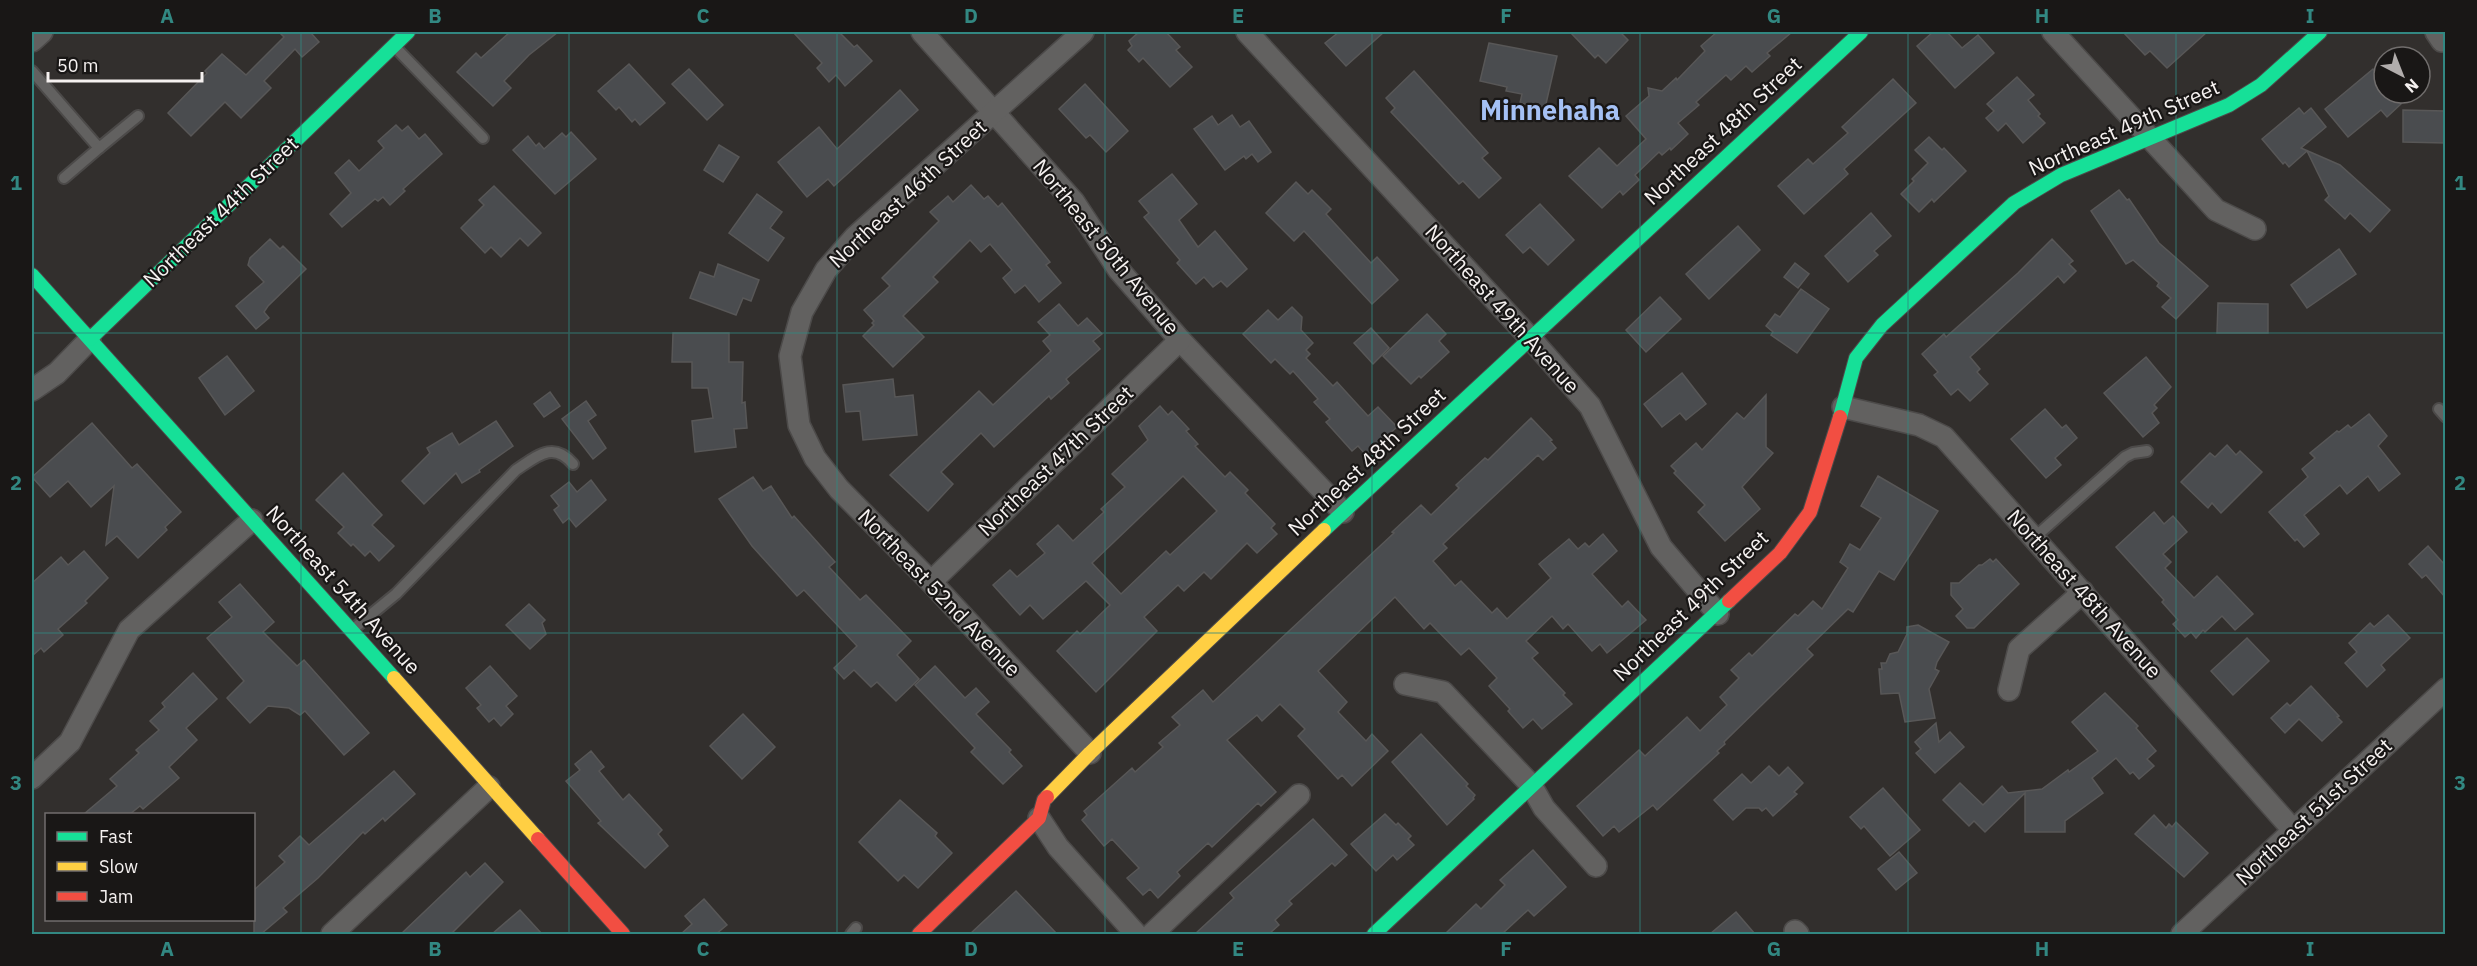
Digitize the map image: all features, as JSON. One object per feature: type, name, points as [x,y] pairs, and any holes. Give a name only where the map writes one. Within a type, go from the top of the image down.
[{"type":"street","points":[[32,41],[42,32]]},
{"type":"street","name":"Northeast 44th Street","points":[[32,390],[57,373],[408,32]]},
{"type":"street","name":"Northeast 50th Avenue","points":[[922,32],[1074,202],[1118,269],[1180,340],[1343,512]]},
{"type":"street","name":"Northeast 46th Street","points":[[799,424],[790,356],[802,312],[826,270],[855,237],[1083,32]]},
{"type":"street","name":"Northeast 49th Avenue","points":[[1247,32],[1531,339],[1590,406],[1661,547],[1718,614]]},
{"type":"street","name":"Northeast 48th Street","points":[[919,934],[1039,818],[1044,800],[1090,753],[1343,512],[1861,32]]},
{"type":"street","points":[[2053,32],[2216,210],[2255,229]]},
{"type":"street","name":"Northeast 49th Street","points":[[1374,934],[1531,785],[1718,614],[1780,553],[1810,512],[1844,407],[1856,358],[1882,325],[2014,202],[2061,175],[2229,105],[2261,85],[2320,32]]},
{"type":"street","name":"Northeast 54th Avenue","points":[[32,275],[623,934]]},
{"type":"street","name":"Northeast 47th Street","points":[[931,582],[1180,340]]},
{"type":"street","name":"Northeast 48th Avenue","points":[[1844,407],[1918,425],[1944,437],[2294,831]]},
{"type":"street","name":"Northeast 52nd Avenue","points":[[799,424],[815,458],[838,489],[931,582],[1090,753]]},
{"type":"street","points":[[32,778],[70,742],[129,630],[252,520]]},
{"type":"street","points":[[2009,690],[2019,650],[2083,592]]},
{"type":"street","points":[[1405,684],[1443,692],[1531,785],[1544,808],[1596,866]]},
{"type":"street","name":"Northeast 51st Street","points":[[2182,934],[2445,689]]},
{"type":"street","points":[[332,934],[489,787]]},
{"type":"street","points":[[1152,934],[1299,795]]},
{"type":"street","points":[[1039,818],[1058,847],[1136,934]]},
{"type":"lane","points":[[393,46],[483,138]]},
{"type":"lane","points":[[32,71],[99,148]]},
{"type":"lane","points":[[64,178],[138,117]]},
{"type":"lane","points":[[351,631],[396,594],[516,470],[536,457],[553,451],[565,455],[573,464]]},
{"type":"lane","points":[[2034,538],[2125,457],[2147,451]]},
{"type":"building","points":[[279,32],[313,32],[311,33],[319,42],[302,57],[295,49],[264,81],[271,88],[241,118],[225,102],[191,136],[168,113],[222,54],[246,75],[284,37]]},
{"type":"building","points":[[510,32],[558,32],[529,55],[504,81],[511,88],[493,106],[457,72],[476,53],[481,58]]},
{"type":"building","points":[[793,32],[839,32],[854,47],[857,45],[872,61],[845,86],[836,75],[829,82],[817,68],[822,63]]},
{"type":"building","points":[[1139,32],[1166,32],[1180,47],[1176,50],[1192,67],[1170,87],[1143,58],[1139,62],[1128,50],[1132,46],[1129,41]]},
{"type":"building","points":[[1339,32],[1384,32],[1346,66],[1325,43]]},
{"type":"building","points":[[1570,32],[1620,32],[1628,40],[1606,63],[1598,55],[1595,58]]},
{"type":"building","points":[[1717,32],[1792,32],[1767,53],[1770,56],[1752,72],[1746,66],[1731,80],[1726,75],[1696,102],[1699,105],[1678,123],[1688,134],[1671,150],[1670,148],[1662,155],[1659,152],[1635,175],[1639,180],[1623,195],[1620,191],[1602,208],[1569,176],[1599,148],[1617,166],[1646,139],[1626,116],[1649,96],[1648,88],[1662,91],[1676,78],[1677,80],[1705,51],[1701,46]]},
{"type":"building","points":[[1933,32],[1947,32],[1962,48],[1978,35],[1994,53],[1955,88],[1917,46]]},
{"type":"building","points":[[2123,32],[2207,32],[2167,68],[2150,51],[2145,55]]},
{"type":"building","points":[[1489,43],[1557,56],[1545,108],[1520,103],[1522,94],[1506,91],[1507,87],[1480,81]]},
{"type":"building","points":[[629,64],[665,103],[640,125],[635,119],[632,122],[619,107],[616,110],[598,91]]},
{"type":"building","points":[[689,69],[723,105],[707,120],[672,84]]},
{"type":"building","points":[[2372,70],[2372,105],[2400,105],[2387,117],[2381,110],[2348,137],[2325,109]]},
{"type":"building","points":[[1414,71],[1488,153],[1482,158],[1501,178],[1479,198],[1463,181],[1459,184],[1391,112],[1395,108],[1386,98]]},
{"type":"building","points":[[2017,77],[2034,95],[2028,100],[2045,123],[2023,143],[2006,123],[1998,131],[1986,118],[1994,111],[1987,104]]},
{"type":"building","points":[[1893,79],[1916,103],[1844,169],[1848,174],[1804,214],[1778,186],[1808,159],[1813,164],[1848,133],[1842,127]]},
{"type":"building","points":[[1085,84],[1128,131],[1106,152],[1090,135],[1086,138],[1059,109]]},
{"type":"building","points":[[900,90],[918,110],[834,186],[828,179],[807,197],[778,162],[819,127],[837,149]]},
{"type":"building","points":[[2299,108],[2304,114],[2311,108],[2326,127],[2301,148],[2340,165],[2390,210],[2370,232],[2350,213],[2345,219],[2325,200],[2329,196],[2307,151],[2289,167],[2285,162],[2283,164],[2262,139]]},
{"type":"building","points":[[2403,110],[2445,111],[2445,143],[2403,142]]},
{"type":"building","points":[[1232,115],[1240,127],[1249,121],[1271,152],[1258,162],[1252,154],[1246,159],[1244,156],[1225,170],[1194,129],[1212,116],[1218,125]]},
{"type":"building","points":[[396,125],[402,131],[408,126],[419,139],[425,134],[442,154],[403,189],[405,191],[390,205],[383,197],[378,201],[375,199],[342,227],[330,214],[351,193],[335,173],[349,160],[359,171],[384,148],[378,141]]},
{"type":"building","points":[[571,132],[596,159],[555,194],[513,150],[528,136],[536,146],[539,143],[544,149],[562,133],[566,137]]},
{"type":"building","points":[[1929,137],[1942,150],[1944,148],[1966,171],[1934,202],[1932,199],[1919,212],[1901,194],[1928,163],[1915,150]]},
{"type":"building","points":[[719,145],[739,157],[723,182],[704,170]]},
{"type":"building","points":[[1172,174],[1197,204],[1179,220],[1198,247],[1215,231],[1247,269],[1227,287],[1221,281],[1213,287],[1204,277],[1196,284],[1177,263],[1180,260],[1144,217],[1149,213],[1139,201]]},
{"type":"building","points":[[1296,182],[1308,194],[1312,190],[1331,209],[1326,214],[1371,263],[1377,257],[1398,280],[1372,304],[1304,231],[1294,241],[1266,213]]},
{"type":"building","points":[[971,185],[984,199],[988,196],[998,207],[1002,203],[1050,262],[1046,265],[1061,283],[1039,302],[1025,285],[1015,293],[1003,278],[1012,270],[990,244],[981,252],[970,240],[933,277],[938,282],[903,316],[924,337],[893,367],[863,336],[874,325],[872,323],[874,321],[864,310],[890,286],[882,278],[939,221],[930,212],[948,196],[953,202]]},
{"type":"building","points":[[494,186],[541,233],[528,246],[520,238],[501,257],[491,247],[485,253],[461,228],[484,205],[479,200]]},
{"type":"building","points":[[2119,190],[2127,200],[2129,199],[2159,243],[2208,286],[2176,319],[2162,307],[2171,298],[2157,286],[2159,283],[2133,260],[2126,264],[2091,211]]},
{"type":"building","points":[[757,194],[782,212],[770,228],[784,238],[768,261],[729,233]]},
{"type":"building","points":[[1540,204],[1574,240],[1548,265],[1530,247],[1523,253],[1506,235]]},
{"type":"building","points":[[1871,213],[1891,236],[1874,251],[1878,255],[1848,282],[1825,256]]},
{"type":"building","points":[[1738,226],[1760,250],[1709,299],[1686,274]]},
{"type":"building","points":[[270,239],[280,249],[283,246],[306,269],[268,306],[264,312],[269,318],[256,329],[236,306],[264,282],[248,265],[250,258]]},
{"type":"building","points":[[2052,239],[2073,261],[2069,264],[2076,271],[2064,283],[2058,276],[1970,357],[1980,369],[1977,372],[1988,384],[1970,401],[1958,389],[1951,395],[1934,375],[1938,372],[1922,354],[1944,334],[1946,337],[2018,273]]},
{"type":"building","points":[[2339,249],[2356,274],[2307,308],[2291,285]]},
{"type":"building","points":[[1795,263],[1809,274],[1798,288],[1784,277]]},
{"type":"building","points":[[718,264],[759,280],[751,301],[743,298],[736,315],[690,298],[700,272],[714,277]]},
{"type":"building","points":[[1801,289],[1829,309],[1797,353],[1771,335],[1773,332],[1766,326],[1775,314],[1780,317]]},
{"type":"building","points":[[1660,297],[1681,319],[1646,352],[1626,330]]},
{"type":"building","points":[[2218,303],[2268,304],[2268,333],[2217,333]]},
{"type":"building","points":[[1059,304],[1078,326],[1087,318],[1102,334],[1093,341],[1100,349],[1066,379],[1069,383],[1051,399],[1049,396],[994,447],[981,433],[941,472],[953,484],[928,511],[890,475],[979,391],[993,405],[1051,351],[1043,341],[1050,335],[1038,322]]},
{"type":"building","points":[[1292,307],[1302,317],[1301,330],[1313,343],[1306,350],[1310,354],[1306,358],[1333,386],[1337,382],[1368,416],[1378,407],[1397,427],[1366,455],[1358,446],[1352,451],[1326,422],[1330,419],[1314,402],[1318,399],[1293,371],[1290,374],[1275,359],[1271,363],[1243,334],[1268,310],[1278,320]]},
{"type":"building","points":[[1427,314],[1446,334],[1439,341],[1449,352],[1421,378],[1419,376],[1411,384],[1383,356]]},
{"type":"building","points":[[1371,328],[1389,348],[1373,364],[1354,343]]},
{"type":"building","points":[[673,333],[729,333],[729,362],[743,362],[742,403],[745,402],[747,428],[734,429],[736,447],[695,452],[692,421],[713,418],[708,388],[692,388],[692,362],[672,362]]},
{"type":"building","points":[[227,356],[254,391],[225,415],[199,378]]},
{"type":"building","points":[[2146,357],[2171,387],[2154,405],[2157,408],[2152,413],[2159,423],[2143,437],[2104,393]]},
{"type":"building","points":[[1682,373],[1706,404],[1686,420],[1680,413],[1662,427],[1644,404]]},
{"type":"building","points":[[893,379],[895,397],[913,395],[917,435],[863,440],[860,411],[846,412],[843,385]]},
{"type":"building","points":[[550,392],[560,406],[544,417],[534,404]]},
{"type":"building","points":[[1766,395],[1766,447],[1773,453],[1742,487],[1760,509],[1725,541],[1698,512],[1705,505],[1674,473],[1676,471],[1671,466],[1696,443],[1702,450],[1737,413],[1744,419]]},
{"type":"building","points":[[586,401],[596,415],[588,421],[606,448],[593,459],[562,419]]},
{"type":"building","points":[[1160,406],[1168,415],[1172,411],[1189,429],[1186,431],[1198,444],[1195,446],[1225,477],[1230,472],[1248,490],[1245,493],[1275,524],[1271,528],[1277,534],[1257,553],[1247,543],[1211,579],[1204,572],[1184,591],[1178,585],[1144,617],[1157,631],[1096,692],[1057,651],[1077,631],[1080,634],[1110,605],[1086,581],[1043,619],[1030,605],[1020,615],[993,585],[1010,570],[1017,577],[1045,553],[1037,544],[1058,525],[1073,541],[1104,512],[1101,509],[1125,487],[1112,474],[1148,440],[1139,426]],"holes":[[[1183,476],[1217,511],[1170,555],[1166,551],[1121,594],[1092,563]]]},
{"type":"building","points":[[2045,409],[2062,428],[2066,425],[2077,438],[2055,458],[2061,465],[2046,478],[2011,439]]},
{"type":"building","points":[[2369,414],[2387,436],[2378,446],[2400,474],[2379,491],[2368,476],[2347,494],[2340,485],[2304,515],[2319,534],[2304,547],[2297,539],[2295,541],[2269,512],[2308,477],[2302,469],[2315,458],[2310,453],[2337,431],[2339,432],[2348,425],[2351,428]]},
{"type":"building","points":[[1531,418],[1552,440],[1550,441],[1556,448],[1543,460],[1538,455],[1443,544],[1447,548],[1433,561],[1455,586],[1461,581],[1492,613],[1497,608],[1507,619],[1551,578],[1539,564],[1569,539],[1578,549],[1585,543],[1589,547],[1603,534],[1617,551],[1592,574],[1622,607],[1628,601],[1646,620],[1607,653],[1600,644],[1592,651],[1568,624],[1563,629],[1552,616],[1526,641],[1538,653],[1532,658],[1565,693],[1563,695],[1572,704],[1542,729],[1533,719],[1523,728],[1508,711],[1510,709],[1489,686],[1497,678],[1469,648],[1461,655],[1430,623],[1424,629],[1395,597],[1318,671],[1347,702],[1338,712],[1366,741],[1372,734],[1388,751],[1352,786],[1342,775],[1338,779],[1298,736],[1305,729],[1280,704],[1262,721],[1257,715],[1227,740],[1276,792],[1261,806],[1258,803],[1212,847],[1208,843],[1177,872],[1180,876],[1158,898],[1150,889],[1143,895],[1127,878],[1139,868],[1112,839],[1104,846],[1082,820],[1087,815],[1084,811],[1132,768],[1135,772],[1163,747],[1159,743],[1180,725],[1172,717],[1203,690],[1213,702],[1421,505],[1431,515],[1459,488],[1456,485],[1485,458],[1488,460]]},
{"type":"building","points":[[496,421],[513,446],[479,470],[480,472],[462,483],[456,473],[424,504],[402,481],[430,453],[427,448],[452,433],[459,445]]},
{"type":"building","points":[[92,423],[132,468],[137,464],[181,512],[165,527],[167,530],[138,558],[117,536],[106,545],[114,486],[91,507],[68,481],[50,497],[32,477]]},
{"type":"building","points":[[2227,445],[2236,455],[2240,451],[2262,472],[2221,513],[2212,503],[2208,508],[2181,482],[2210,453],[2215,457]]},
{"type":"building","points":[[343,473],[382,515],[372,525],[394,546],[379,561],[370,551],[365,556],[353,544],[351,546],[338,533],[344,527],[316,500]]},
{"type":"building","points":[[1878,476],[1938,511],[1894,580],[1879,571],[1853,612],[1848,609],[1807,649],[1813,655],[1724,742],[1725,744],[1717,751],[1719,753],[1657,810],[1653,805],[1619,832],[1614,826],[1603,836],[1577,806],[1639,750],[1645,756],[1687,717],[1700,731],[1727,705],[1720,697],[1739,678],[1731,670],[1749,653],[1752,656],[1795,614],[1798,616],[1813,601],[1822,609],[1848,568],[1840,562],[1850,544],[1860,550],[1881,518],[1861,506]]},
{"type":"building","points":[[753,477],[763,491],[771,486],[792,518],[794,516],[835,562],[829,567],[860,600],[866,595],[911,641],[897,655],[919,679],[896,701],[877,682],[871,687],[854,670],[844,679],[834,668],[857,646],[804,590],[797,596],[752,546],[719,499]]},
{"type":"building","points":[[591,480],[606,500],[576,527],[569,518],[563,523],[554,510],[559,506],[551,496],[569,482],[577,492]]},
{"type":"building","points":[[2154,512],[2164,524],[2173,516],[2187,532],[2163,554],[2171,562],[2165,568],[2194,598],[2217,576],[2253,614],[2235,630],[2222,616],[2196,638],[2191,632],[2185,637],[2173,624],[2178,620],[2162,602],[2164,600],[2116,547]]},
{"type":"building","points":[[2428,546],[2445,565],[2445,597],[2426,575],[2422,578],[2409,564]]},
{"type":"building","points":[[84,551],[108,578],[85,601],[87,603],[58,629],[63,635],[44,652],[41,648],[32,656],[32,583],[61,557],[68,565]]},
{"type":"building","points":[[1990,559],[1993,562],[1996,559],[2019,584],[1974,628],[1967,628],[1956,616],[1963,609],[1951,595],[1951,583],[1959,583],[1979,565]]},
{"type":"building","points":[[240,584],[274,622],[263,632],[297,666],[304,660],[369,733],[344,755],[305,711],[300,715],[289,708],[268,706],[250,723],[227,698],[244,681],[207,638],[232,617],[219,602]]},
{"type":"building","points":[[529,604],[545,620],[542,623],[546,634],[530,649],[506,625]]},
{"type":"building","points":[[2388,615],[2410,638],[2381,665],[2385,670],[2367,687],[2345,663],[2357,652],[2349,643],[2370,623],[2374,627]]},
{"type":"building","points":[[1918,625],[1949,642],[1937,662],[1935,669],[1939,671],[1929,689],[1935,718],[1905,722],[1899,693],[1881,694],[1879,669],[1882,669],[1881,663],[1886,663],[1890,654],[1898,652],[1907,634],[1907,627]]},
{"type":"building","points":[[2247,638],[2269,661],[2233,695],[2211,671]]},
{"type":"building","points":[[490,666],[517,696],[506,706],[513,714],[501,726],[494,718],[489,722],[477,708],[481,705],[466,688]]},
{"type":"building","points":[[935,666],[965,698],[976,688],[989,702],[976,714],[1011,750],[1009,752],[1022,766],[1003,784],[971,752],[975,748],[915,685]]},
{"type":"building","points":[[193,673],[217,699],[186,728],[197,740],[169,767],[179,778],[143,809],[140,806],[131,813],[85,813],[117,786],[110,779],[139,753],[136,750],[159,730],[150,721],[165,707],[162,703]]},
{"type":"building","points":[[2311,686],[2342,722],[2322,741],[2299,719],[2285,733],[2271,718],[2287,703],[2290,706]]},
{"type":"building","points":[[2105,693],[2138,726],[2136,728],[2156,751],[2147,759],[2154,766],[2139,779],[2133,772],[2130,774],[2116,758],[2092,778],[2103,793],[2065,821],[2065,832],[2025,832],[2025,793],[1985,832],[1974,821],[1969,826],[1943,800],[1960,783],[1983,805],[2002,786],[2008,793],[2042,789],[2068,770],[2069,772],[2098,751],[2072,722]]},
{"type":"building","points":[[743,714],[775,747],[742,779],[710,746]]},
{"type":"building","points":[[1936,723],[1939,742],[1950,732],[1964,747],[1935,773],[1916,753],[1921,749],[1915,742]]},
{"type":"building","points":[[1421,734],[1468,784],[1466,786],[1475,795],[1474,799],[1447,825],[1392,762]]},
{"type":"building","points":[[591,751],[604,767],[599,771],[623,800],[629,794],[662,830],[658,834],[668,846],[645,868],[598,823],[601,821],[566,781],[580,770],[575,764]]},
{"type":"building","points":[[1769,766],[1779,776],[1788,767],[1803,783],[1794,792],[1797,794],[1773,816],[1766,808],[1762,811],[1759,808],[1746,808],[1733,820],[1714,800],[1742,774],[1751,783]]},
{"type":"building","points":[[394,771],[415,794],[385,821],[383,818],[365,834],[363,832],[318,878],[283,908],[287,912],[261,934],[254,934],[255,889],[285,862],[279,856],[300,836],[309,845]]},
{"type":"building","points":[[1883,788],[1920,830],[1890,856],[1864,826],[1861,829],[1850,817]]},
{"type":"building","points":[[900,800],[937,833],[935,836],[952,853],[918,888],[904,875],[898,881],[859,842]]},
{"type":"building","points":[[1385,814],[1411,836],[1408,839],[1414,845],[1397,860],[1393,855],[1376,871],[1351,844]]},
{"type":"building","points":[[2154,815],[2166,828],[2169,824],[2172,827],[2176,822],[2208,853],[2184,877],[2135,834]]},
{"type":"building","points":[[1313,819],[1347,855],[1335,866],[1332,863],[1289,901],[1292,904],[1275,920],[1279,925],[1269,934],[1195,934],[1234,898],[1230,893]]},
{"type":"building","points":[[1533,850],[1566,887],[1534,916],[1528,910],[1502,934],[1445,934],[1476,904],[1481,909],[1505,885],[1500,880]]},
{"type":"building","points":[[1899,852],[1917,873],[1896,890],[1878,869]]},
{"type":"building","points":[[485,863],[503,882],[451,934],[401,934],[466,872],[470,877]]},
{"type":"building","points":[[1016,891],[1057,934],[970,934]]},
{"type":"building","points":[[704,899],[727,925],[716,934],[681,934],[692,924],[685,916]]},
{"type":"building","points":[[520,910],[542,934],[492,934]]},
{"type":"building","points":[[1736,912],[1755,934],[1710,934]]},
{"type":"traffic: fast","points":[[90,339],[408,32]]},
{"type":"traffic: fast","points":[[1324,530],[1861,32]]},
{"type":"traffic: fast","points":[[1840,417],[1856,358],[1882,325],[2014,203],[2061,175],[2229,105],[2261,85],[2320,32]]},
{"type":"traffic: fast","points":[[32,275],[394,678]]},
{"type":"traffic: fast","points":[[1374,934],[1729,601]]},
{"type":"traffic: slow","points":[[1047,797],[1090,753],[1324,530]]},
{"type":"traffic: slow","points":[[394,678],[538,839]]},
{"type":"traffic: jam","points":[[1729,601],[1780,553],[1810,512],[1840,417]]},
{"type":"traffic: jam","points":[[919,934],[1039,818],[1047,797]]},
{"type":"traffic: jam","points":[[538,839],[623,934]]},
{"type":"district","name":"Minnehaha","points":[[1550,111]]}]
